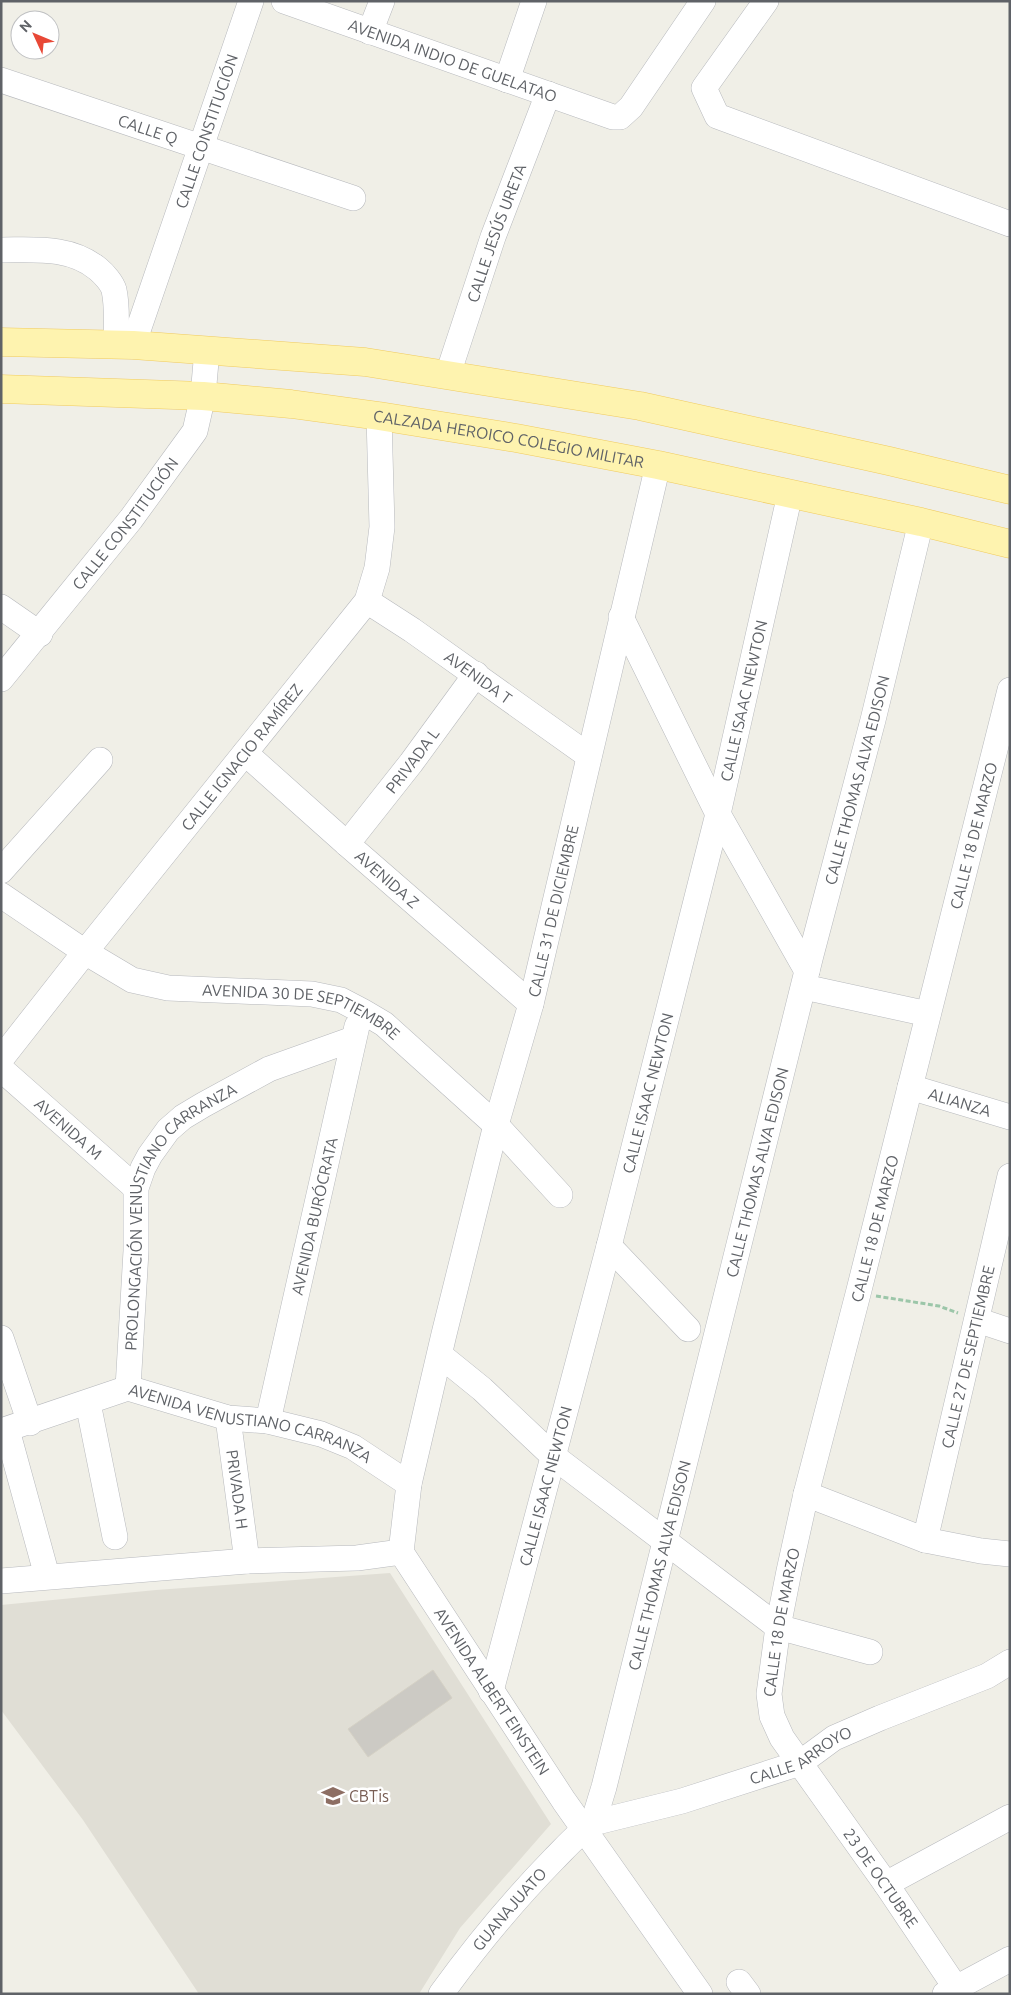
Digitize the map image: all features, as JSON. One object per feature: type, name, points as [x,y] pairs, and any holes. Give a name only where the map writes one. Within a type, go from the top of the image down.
[{"type":"main road","points":[[1,342],[124,345],[207,350],[365,362],[448,374],[640,406],[1010,490]]},
{"type":"main road","name":"CALZADA HEROICO COLEGIO MILITAR","points":[[1,389],[203,396],[291,404],[379,416],[516,438],[658,465],[920,522],[1010,544]]},
{"type":"street","name":"CALLE CONSTITUCIÓN","points":[[124,345],[201,147],[252,1]]},
{"type":"street","name":"AVENIDA INDIO DE GUELATAO","points":[[284,1],[614,117],[620,117],[630,107],[703,1]]},
{"type":"street","points":[[370,32],[382,1]]},
{"type":"street","points":[[507,80],[534,1]]},
{"type":"street","points":[[766,1],[704,88],[717,116],[1010,224]]},
{"type":"street","name":"CALLE Q","points":[[1,80],[353,198]]},
{"type":"street","name":"CALLE JESÚS URETA","points":[[448,374],[493,237],[548,94]]},
{"type":"street","points":[[1,250],[54,250],[73,254],[90,263],[103,274],[113,288],[124,345]]},
{"type":"street","name":"CALLE CONSTITUCIÓN","points":[[1,679],[40,634],[131,519],[195,431],[203,396],[207,350]]},
{"type":"street","name":"CALLE IGNACIO RAMÍREZ","points":[[1,1059],[367,601],[377,568],[382,527],[379,416]]},
{"type":"street","name":"CALLE 31 DE DICIEMBRE","points":[[440,1354],[496,1125],[531,1004],[658,465]]},
{"type":"street","name":"CALLE ISAAC NEWTON","points":[[491,1691],[610,1246],[718,814],[790,494]]},
{"type":"street","name":"CALLE THOMAS ALVA EDISON","points":[[588,1826],[604,1787],[805,979],[873,720],[920,522]]},
{"type":"street","name":"AVENIDA T","points":[[367,601],[476,674],[589,756]]},
{"type":"street","points":[[1,607],[40,634]]},
{"type":"street","points":[[621,617],[718,814],[805,979],[928,1014]]},
{"type":"street","name":"PRIVADA L","points":[[347,844],[411,763],[476,674]]},
{"type":"street","name":"CALLE 18 DE MARZO","points":[[800,1763],[782,1738],[772,1716],[769,1694],[778,1626],[806,1494],[1010,690]]},
{"type":"street","name":"AVENIDA Z","points":[[245,752],[347,844],[531,1004]]},
{"type":"street","points":[[1,871],[100,760]]},
{"type":"street","name":"AVENIDA 30 DE SEPTIEMBRE","points":[[1,895],[85,952],[132,980],[168,988],[312,994],[340,1000],[362,1011],[384,1024],[496,1125],[560,1195]]},
{"type":"street","name":"AVENIDA BURÓCRATA","points":[[268,1421],[353,1039],[362,1011]]},
{"type":"street","name":"PROLONGACIÓN VENUSTIANO CARRANZA","points":[[128,1388],[136,1251],[136,1188],[150,1155],[168,1130],[183,1117],[269,1069],[353,1039]]},
{"type":"street","name":"AVENIDA M","points":[[1,1069],[136,1188]]},
{"type":"street","name":"ALIANZA","points":[[910,1087],[1010,1117]]},
{"type":"street","name":"CALLE 27 DE SEPTIEMBRE","points":[[924,1540],[1010,1176]]},
{"type":"street","points":[[610,1246],[688,1329]]},
{"type":"street","points":[[977,1320],[1010,1332]]},
{"type":"street","points":[[1,1338],[13,1428],[48,1576]]},
{"type":"street","points":[[1,1581],[248,1561],[358,1558],[401,1552],[409,1484],[440,1354],[482,1389],[553,1456],[778,1626],[870,1652]]},
{"type":"street","name":"AVENIDA VENUSTIANO CARRANZA","points":[[13,1428],[128,1388],[228,1418],[268,1421],[321,1434],[353,1447],[409,1484]]},
{"type":"street","points":[[88,1403],[115,1537]]},
{"type":"street","name":"PRIVADA H","points":[[228,1418],[248,1561]]},
{"type":"street","points":[[806,1494],[924,1540],[982,1551],[1010,1554]]},
{"type":"street","name":"AVENIDA ALBERT EINSTEIN","points":[[401,1552],[491,1691],[588,1826],[700,1994]]},
{"type":"street","name":"CALLE ARROYO","points":[[588,1826],[682,1801],[800,1763],[834,1738],[987,1676],[1010,1662]]},
{"type":"street","name":"23 DE OCTUBRE","points":[[800,1763],[886,1884],[954,1992]]},
{"type":"street","points":[[886,1884],[1010,1817]]},
{"type":"street","name":"GUANAJUATO","points":[[441,1994],[541,1872],[588,1826]]},
{"type":"street","points":[[954,1992],[1010,1960]]},
{"type":"path","points":[[858,1294],[939,1306],[977,1320]]},
{"type":"shaded area","points":[[390,1573],[551,1824],[460,1928],[419,1994],[199,1994],[83,1820],[1,1710],[1,1605],[156,1590]]},
{"type":"building","points":[[433,1670],[452,1698],[368,1757],[348,1729]]},
{"type":"place","name":"CBTis","points":[[333,1796]]}]
